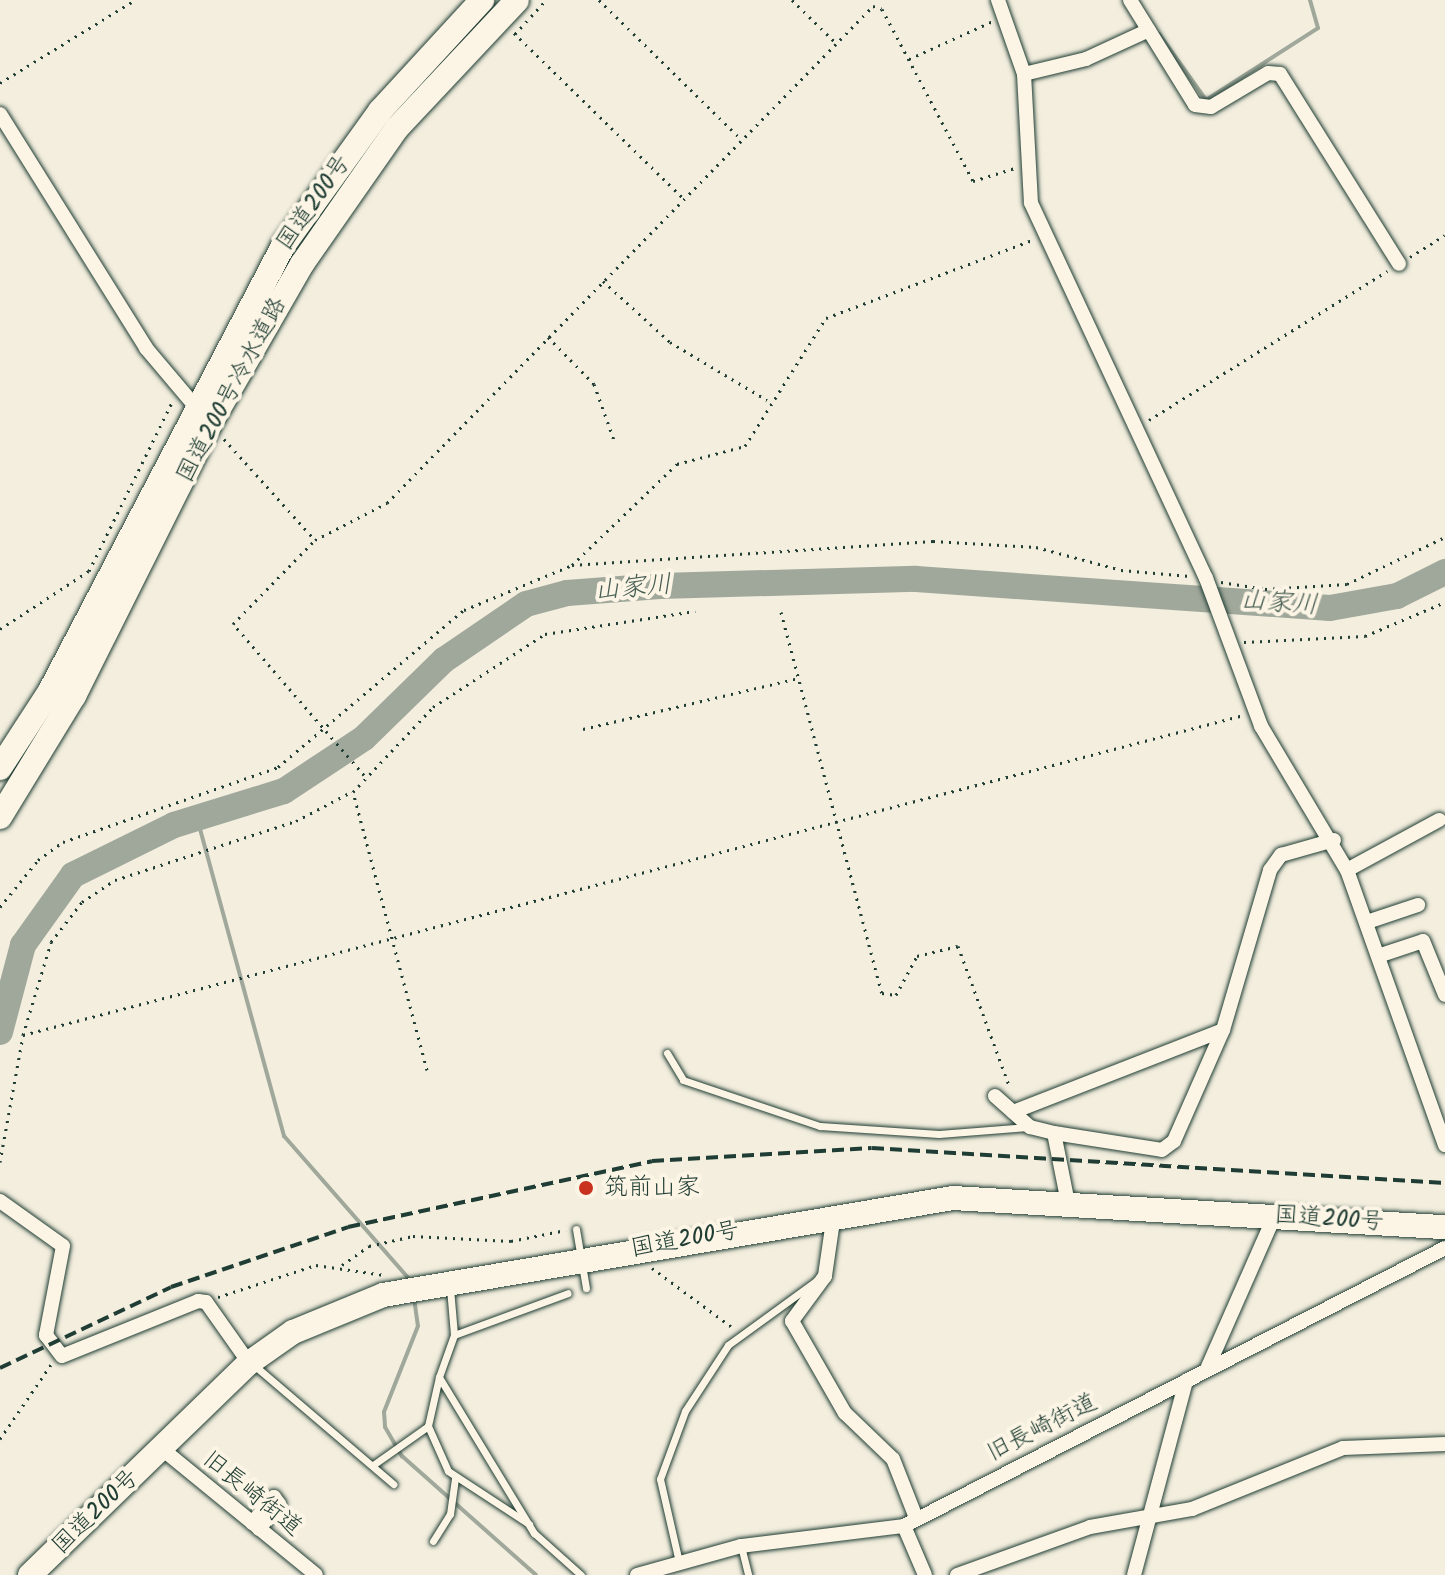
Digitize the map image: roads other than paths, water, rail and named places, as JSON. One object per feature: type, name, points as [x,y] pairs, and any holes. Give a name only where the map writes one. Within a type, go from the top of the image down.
[{"type":"highway","name":"国道200号","points":[[0,768],[72,650],[194,406],[283,246],[330,176],[482,0]]},
{"type":"highway","name":"国道200号冷水道路","points":[[0,817],[74,696],[194,406],[349,193],[438,81],[517,0]]},
{"type":"highway","name":"国道200号","points":[[30,1575],[249,1363],[340,1309],[449,1281],[834,1214],[953,1198],[1445,1227]]},
{"type":"street","points":[[998,0],[1024,74],[1031,203],[1052,238],[1206,578],[1233,641],[1255,712],[1334,840],[1441,1116],[1445,1145]]},
{"type":"street","points":[[1130,0],[1195,105],[1211,107],[1268,73],[1280,74],[1399,264]]},
{"type":"street","points":[[1024,74],[1086,59],[1149,30]]},
{"type":"street","points":[[0,114],[194,406]]},
{"type":"street","points":[[1347,870],[1439,820]]},
{"type":"street","points":[[995,1096],[1030,1127],[1162,1150],[1174,1141],[1223,1030],[1270,870],[1281,855],[1334,840]]},
{"type":"street","points":[[1367,922],[1418,905]]},
{"type":"street","points":[[1381,955],[1423,941],[1445,995]]},
{"type":"street","points":[[1013,1112],[1223,1030]]},
{"type":"street","points":[[1054,1133],[1068,1203]]},
{"type":"street","points":[[0,1201],[63,1246],[46,1335],[62,1356],[151,1314],[206,1302],[249,1363]]},
{"type":"street","points":[[834,1214],[825,1276],[792,1321],[845,1413],[893,1459],[925,1575]]},
{"type":"street","points":[[1207,1369],[1275,1215]]},
{"type":"street","name":"旧長崎街道","points":[[637,1575],[741,1546],[910,1521],[1445,1248]]},
{"type":"street","points":[[1134,1575],[1186,1381]]},
{"type":"street","points":[[957,1575],[1090,1527],[1192,1509],[1360,1443],[1445,1444]]},
{"type":"street","name":"旧長崎街道","points":[[161,1448],[316,1575]]},
{"type":"lane","points":[[667,1053],[683,1080],[820,1126],[939,1134],[1030,1127]]},
{"type":"lane","points":[[576,1229],[586,1288]]},
{"type":"lane","points":[[679,1563],[660,1479],[685,1411],[721,1352],[825,1276]]},
{"type":"lane","points":[[449,1281],[454,1335],[439,1377],[428,1426],[455,1478],[529,1524],[581,1575]]},
{"type":"lane","points":[[454,1335],[568,1293]]},
{"type":"lane","points":[[249,1363],[393,1484]]},
{"type":"lane","points":[[439,1377],[529,1524]]},
{"type":"lane","points":[[373,1465],[428,1426]]},
{"type":"lane","points":[[433,1541],[450,1514],[455,1478]]},
{"type":"lane","points":[[741,1546],[748,1575]]},
{"type":"waterway","points":[[1159,34],[1206,100],[1318,28],[1310,0]]},
{"type":"waterway","name":"山家川","points":[[0,1032],[23,945],[73,875],[174,825],[284,791],[364,738],[444,660],[526,604],[567,593],[660,586],[916,579],[1330,608],[1397,596],[1445,572]]},
{"type":"waterway","points":[[197,818],[284,1136],[411,1281]]},
{"type":"waterway","points":[[414,1298],[418,1326],[384,1412],[385,1427],[402,1456],[536,1575]]},
{"type":"railway","points":[[0,1368],[171,1287],[348,1227],[652,1161],[872,1148],[1445,1183]]},
{"type":"place","name":"筑前山家","points":[[586,1188]]}]
